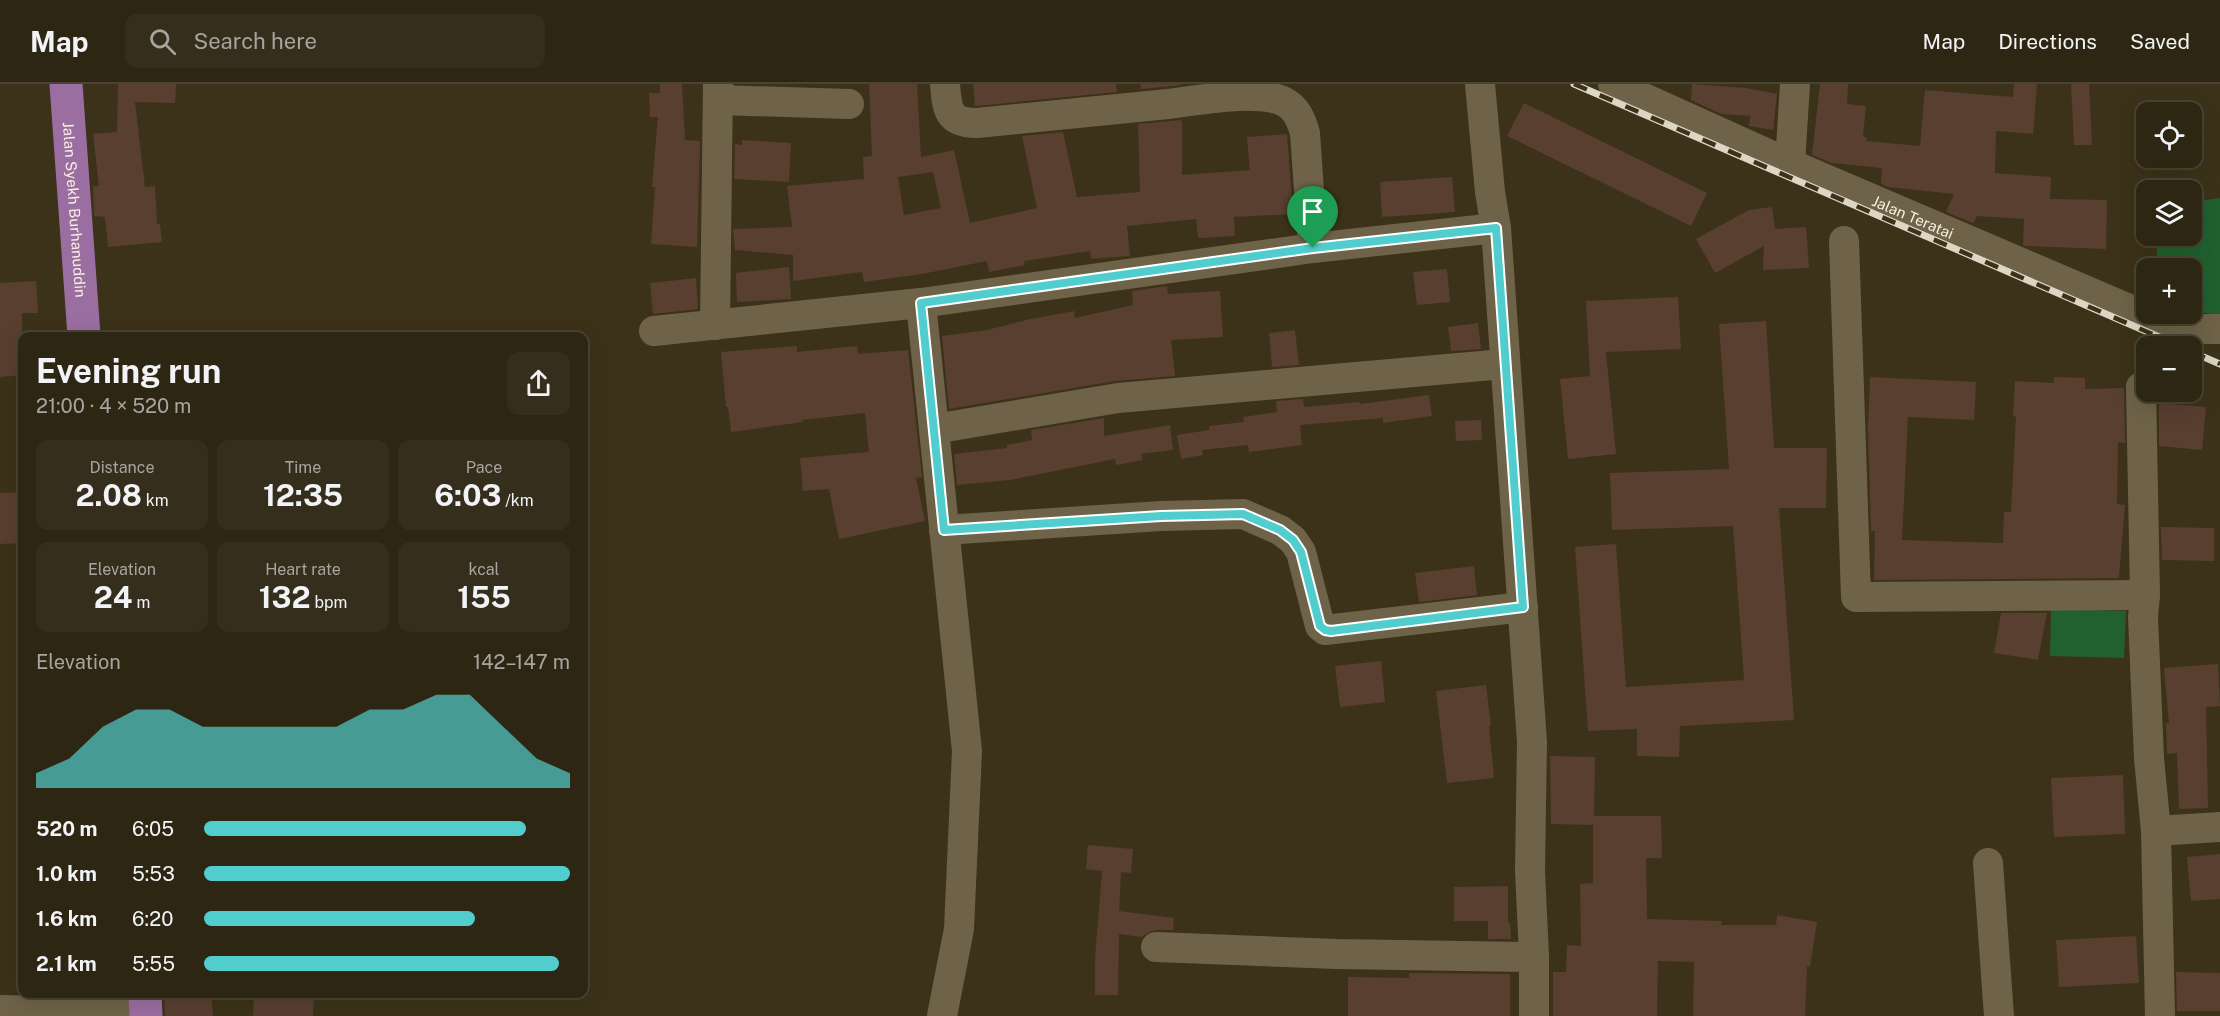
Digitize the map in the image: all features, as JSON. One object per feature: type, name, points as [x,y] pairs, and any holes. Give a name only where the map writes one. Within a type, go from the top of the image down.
[{"type":"main road","name":"Jalan Syekh Burhanuddin","points":[[66,84],[84,332]]},
{"type":"street","points":[[945,84],[946,105],[951,114],[963,123],[1212,99],[1255,97],[1283,102],[1294,108],[1305,133],[1313,248]]},
{"type":"street","points":[[1480,84],[1490,192],[1496,228],[1532,742],[1530,872],[1534,1016]]},
{"type":"street","name":"Jalan Teratai","points":[[1613,84],[1790,164],[2176,329],[2220,329]]},
{"type":"street","points":[[1790,164],[1795,84]]},
{"type":"street","points":[[715,325],[718,92],[849,104]]},
{"type":"street","points":[[654,331],[921,303],[1313,248],[1496,228]]},
{"type":"street","points":[[1844,242],[1856,597],[2145,595]]},
{"type":"street","points":[[921,303],[967,751],[959,929],[942,1016]]},
{"type":"street","points":[[934,429],[1118,398],[1504,364]]},
{"type":"street","points":[[2141,402],[2145,595],[2143,617],[2149,746],[2156,831],[2160,1016]]},
{"type":"street","points":[[944,530],[1161,516],[1243,514],[1280,530],[1297,546],[1310,582],[1320,626],[1325,630],[1523,607]]},
{"type":"street","points":[[2156,831],[2220,827]]},
{"type":"street","points":[[1988,863],[1999,1016]]},
{"type":"street","points":[[1156,947],[1337,954],[1534,957]]},
{"type":"street","points":[[0,1010],[146,1008]]},
{"type":"green space","points":[[2220,198],[2220,316],[2202,312],[2202,258],[2157,258],[2157,246],[2202,246],[2202,201]]},
{"type":"green space","points":[[2051,609],[2126,611],[2124,658],[2050,656]]},
{"type":"building","points":[[118,84],[176,84],[175,103],[135,102],[145,187],[155,186],[157,224],[160,224],[162,242],[108,247],[105,217],[94,216],[93,186],[99,186],[93,134],[117,132]]},
{"type":"building","points":[[660,84],[682,84],[685,140],[700,141],[697,247],[651,244],[655,187],[652,187],[658,117],[650,117],[649,93],[660,93]]},
{"type":"building","points":[[869,84],[917,84],[921,157],[954,150],[970,223],[1037,208],[1022,136],[1063,132],[1077,197],[1140,192],[1138,124],[1182,120],[1182,175],[1250,170],[1247,137],[1287,134],[1293,214],[1234,217],[1235,236],[1198,238],[1196,219],[1127,226],[1130,256],[1091,259],[1090,251],[1024,261],[1025,265],[989,272],[987,261],[922,274],[864,282],[862,272],[793,281],[793,255],[735,250],[733,229],[792,227],[787,186],[864,179],[863,157],[872,156]],"holes":[[[933,172],[941,208],[904,215],[898,177]]]},
{"type":"building","points":[[973,84],[1116,84],[1117,92],[975,106]]},
{"type":"building","points":[[1140,84],[1181,84],[1181,85],[1141,89]]},
{"type":"building","points":[[1692,84],[1746,88],[1777,94],[1773,130],[1749,126],[1750,116],[1721,114],[1691,100]]},
{"type":"building","points":[[1820,84],[1848,84],[1847,104],[1866,106],[1863,137],[1867,137],[1866,141],[1920,146],[1925,90],[2013,97],[2014,84],[2037,84],[2033,134],[1996,131],[1995,173],[2051,177],[2050,199],[2107,200],[2106,249],[2026,246],[2023,245],[2024,219],[1977,216],[1973,223],[1946,212],[1954,194],[1888,187],[1881,184],[1882,168],[1832,163],[1812,155]]},
{"type":"building","points":[[2071,84],[2089,84],[2092,145],[2074,145]]},
{"type":"building","points":[[1524,103],[1707,193],[1691,226],[1507,136]]},
{"type":"building","points":[[742,140],[791,143],[789,182],[734,179],[735,144],[742,145]]},
{"type":"building","points":[[1452,177],[1455,212],[1382,217],[1380,182]]},
{"type":"building","points":[[1772,207],[1775,229],[1806,227],[1809,268],[1763,270],[1764,246],[1715,273],[1696,239],[1749,210]]},
{"type":"building","points":[[789,267],[791,299],[737,302],[736,273]]},
{"type":"building","points":[[1447,269],[1450,302],[1417,305],[1413,272]]},
{"type":"building","points":[[696,278],[698,309],[653,314],[650,283]]},
{"type":"building","points":[[36,281],[38,313],[22,313],[22,332],[18,332],[18,375],[0,377],[0,283]]},
{"type":"building","points":[[1167,286],[1168,294],[1220,291],[1223,337],[1171,340],[1175,376],[1115,381],[949,409],[942,336],[987,330],[1074,311],[1075,318],[1133,305],[1132,291]]},
{"type":"building","points":[[1678,297],[1681,349],[1606,352],[1616,454],[1568,459],[1560,379],[1590,376],[1586,301]]},
{"type":"building","points":[[1766,321],[1774,448],[1827,448],[1826,508],[1779,508],[1794,720],[1680,726],[1679,757],[1637,756],[1637,729],[1588,731],[1575,547],[1616,544],[1626,687],[1744,680],[1733,526],[1612,530],[1610,473],[1729,469],[1719,324]]},
{"type":"building","points":[[1478,323],[1481,349],[1451,351],[1448,327]]},
{"type":"building","points":[[1295,330],[1299,365],[1272,367],[1269,333]]},
{"type":"building","points":[[797,346],[797,352],[857,346],[858,354],[908,350],[922,477],[916,478],[925,521],[839,539],[829,489],[803,491],[800,458],[869,452],[865,413],[802,420],[803,422],[731,432],[728,407],[726,407],[721,352]]},
{"type":"building","points":[[1870,377],[1976,382],[1974,420],[1908,417],[1902,540],[2003,543],[2004,512],[2011,512],[2016,417],[2013,416],[2015,381],[2054,383],[2054,377],[2085,378],[2085,389],[2124,388],[2125,443],[2118,442],[2117,504],[2125,505],[2119,578],[1874,580],[1875,531],[1871,531],[1868,429]]},
{"type":"building","points":[[1429,395],[1432,416],[1383,423],[1383,418],[1300,425],[1302,445],[1249,452],[1248,445],[1202,450],[1203,455],[1181,459],[1177,435],[1209,430],[1209,426],[1244,422],[1243,417],[1277,412],[1276,401],[1303,399],[1304,407],[1360,402],[1360,404]]},
{"type":"building","points":[[2159,403],[2206,407],[2202,450],[2159,446]]},
{"type":"building","points":[[1104,418],[1104,436],[1170,425],[1173,450],[1141,454],[1143,460],[1116,465],[1115,459],[1010,480],[957,485],[954,454],[1007,448],[1007,445],[1032,440],[1031,430]]},
{"type":"building","points":[[1481,420],[1482,440],[1456,441],[1455,421]]},
{"type":"building","points":[[18,492],[18,543],[0,544],[0,493]]},
{"type":"building","points":[[2161,527],[2214,528],[2214,561],[2162,560]]},
{"type":"building","points":[[1474,566],[1477,595],[1419,602],[1415,573]]},
{"type":"building","points":[[2001,613],[2047,613],[2038,660],[1994,653]]},
{"type":"building","points":[[1381,661],[1385,702],[1340,707],[1335,666]]},
{"type":"building","points":[[2218,664],[2220,706],[2206,707],[2208,808],[2179,809],[2177,753],[2167,754],[2166,723],[2169,723],[2164,668]]},
{"type":"building","points":[[1486,685],[1494,778],[1447,783],[1436,691]]},
{"type":"building","points":[[1550,756],[1595,757],[1594,816],[1661,816],[1662,858],[1646,858],[1647,919],[1722,921],[1721,925],[1776,925],[1777,915],[1817,922],[1810,967],[1807,966],[1805,1016],[1693,1016],[1694,962],[1658,961],[1657,1016],[1553,1016],[1553,972],[1566,972],[1567,945],[1581,946],[1580,884],[1593,883],[1593,825],[1551,824]]},
{"type":"building","points":[[2123,775],[2125,834],[2054,837],[2051,778]]},
{"type":"building","points":[[1088,845],[1133,849],[1131,873],[1121,872],[1119,911],[1174,918],[1173,930],[1156,930],[1142,937],[1119,934],[1118,995],[1095,995],[1095,958],[1102,871],[1086,869]]},
{"type":"building","points":[[2220,854],[2220,899],[2191,901],[2187,857]]},
{"type":"building","points":[[1508,886],[1508,923],[1510,923],[1511,939],[1488,939],[1488,921],[1454,921],[1454,887]]},
{"type":"building","points":[[2136,936],[2139,983],[2059,987],[2056,940]]},
{"type":"building","points":[[2176,972],[2220,973],[2220,1011],[2177,1011]]},
{"type":"building","points":[[1409,973],[1510,974],[1510,1016],[1348,1016],[1348,977],[1409,978]]},
{"type":"building","points":[[164,998],[211,998],[213,1016],[165,1016]]},
{"type":"building","points":[[254,998],[314,998],[313,1016],[253,1016]]},
{"type":"railway","points":[[1574,84],[2157,336]]},
{"type":"railway","points":[[2202,356],[2220,364]]},
{"type":"route","points":[[1496,228],[1512,481],[1523,607],[1325,630],[1320,626],[1301,552],[1293,540],[1267,523],[1243,514],[1161,516],[944,530],[921,303],[1313,248],[1496,228]]}]
